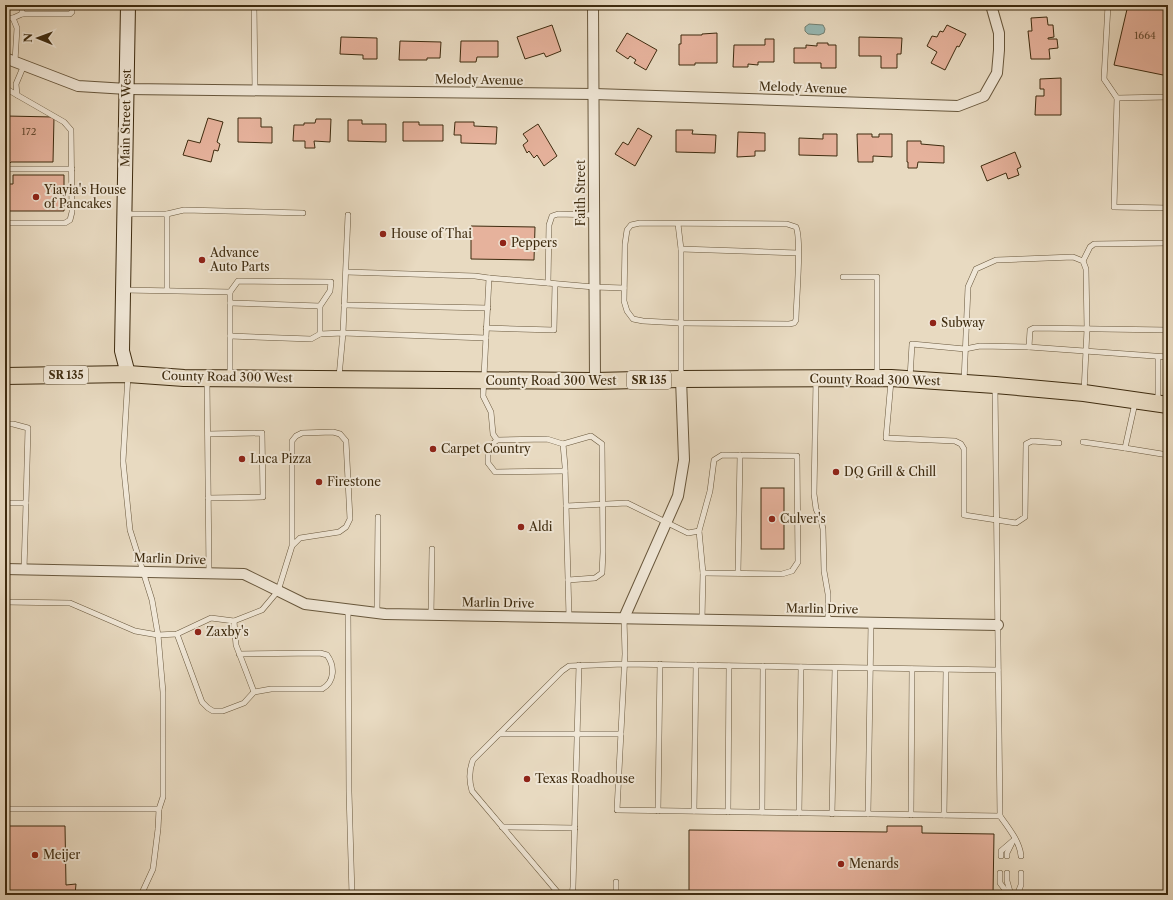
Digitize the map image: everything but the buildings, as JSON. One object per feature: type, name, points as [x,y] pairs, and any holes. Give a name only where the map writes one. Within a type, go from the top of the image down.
[{"type":"main road","name":"Main Street West","points":[[128,5],[122,351],[128,374]]},
{"type":"main road","name":"County Road 300 West","points":[[5,376],[128,374],[207,378],[595,382],[681,379],[910,378],[1084,393],[1163,404]]},
{"type":"street","name":"Faith Street","points":[[593,5],[595,382]]},
{"type":"street","name":"Melody Avenue","points":[[5,58],[78,86],[127,89],[594,94],[958,106],[984,96],[997,74],[999,32],[991,5]]},
{"type":"street","points":[[624,618],[678,496],[684,460],[681,379]]},
{"type":"street","name":"Marlin Drive","points":[[5,569],[244,574],[304,604],[377,613],[998,625]]},
{"type":"lane","points":[[22,5],[22,14]]},
{"type":"lane","points":[[5,18],[13,18],[22,14],[70,14],[72,12],[72,5]]},
{"type":"lane","points":[[254,5],[255,90]]},
{"type":"lane","points":[[1108,5],[1104,79],[1117,98],[1114,207],[1168,208]]},
{"type":"lane","points":[[13,18],[17,28],[20,63],[16,84],[18,95]]},
{"type":"lane","points":[[5,88],[64,122],[72,130],[72,212],[70,220],[65,223],[5,223]]},
{"type":"lane","points":[[1117,98],[1168,97]]},
{"type":"lane","points":[[5,169],[72,169]]},
{"type":"lane","points":[[124,214],[167,214],[184,210],[303,213]]},
{"type":"lane","points":[[166,290],[167,214]]},
{"type":"lane","points":[[548,283],[549,225],[552,216],[558,214],[594,215]]},
{"type":"lane","points":[[338,379],[343,333],[348,215]]},
{"type":"lane","points":[[640,223],[787,224],[796,227],[798,232],[798,253],[796,320],[794,323],[680,323],[643,321],[633,319],[627,311],[624,301],[625,244],[627,230],[631,225],[640,223]]},
{"type":"lane","points":[[678,224],[681,249],[681,379]]},
{"type":"lane","points":[[1083,261],[1090,247],[1094,244],[1168,243]]},
{"type":"lane","points":[[681,249],[798,253]]},
{"type":"lane","points":[[964,383],[968,287],[976,269],[996,260],[1073,257],[1083,261],[1086,268],[1087,329],[1084,393]]},
{"type":"lane","points":[[346,272],[475,276],[554,284],[624,288]]},
{"type":"lane","points":[[843,277],[877,277],[884,378],[886,438],[955,441],[961,444],[964,449],[964,515],[1016,523],[1025,517],[1026,444],[1032,442],[1059,443]]},
{"type":"lane","points":[[489,278],[483,396],[491,412],[493,434],[497,440]]},
{"type":"lane","points":[[230,378],[230,292],[238,281],[331,282],[330,291],[320,306],[320,334]]},
{"type":"lane","points":[[486,328],[554,330],[554,284]]},
{"type":"lane","points":[[123,290],[230,292]]},
{"type":"lane","points":[[230,303],[320,306]]},
{"type":"lane","points":[[344,305],[488,308]]},
{"type":"lane","points":[[1029,347],[1029,334],[1032,329],[1168,330]]},
{"type":"lane","points":[[230,336],[311,339],[320,334],[343,333],[486,338]]},
{"type":"lane","points":[[910,378],[912,344],[965,349],[980,346],[1029,347],[1168,358]]},
{"type":"lane","points":[[1158,357],[1163,404]]},
{"type":"lane","points":[[128,374],[123,461],[130,530],[152,600],[158,635],[163,692],[163,797],[159,809],[153,869],[141,895]]},
{"type":"lane","points":[[207,378],[209,573]]},
{"type":"lane","points":[[816,379],[814,494],[816,509],[823,529],[824,571],[828,594],[828,622]]},
{"type":"lane","points":[[995,385],[1000,816],[1021,850],[1021,856]]},
{"type":"lane","points":[[1126,448],[1136,400]]},
{"type":"lane","points":[[5,424],[13,424],[28,428],[24,570]]},
{"type":"lane","points":[[5,602],[70,603],[135,631],[158,635],[177,634],[211,618],[234,620],[262,610],[278,591],[292,546],[292,441],[296,436],[302,433],[333,432],[340,434],[346,441],[350,519],[346,527],[339,532],[300,538],[292,546]]},
{"type":"lane","points":[[208,434],[262,433],[263,497],[208,498]]},
{"type":"lane","points":[[565,471],[495,472],[488,464],[488,448],[497,440],[547,439],[563,444],[591,436],[602,444],[604,552],[602,573],[595,578],[568,580]]},
{"type":"lane","points":[[1083,442],[1168,456]]},
{"type":"lane","points":[[563,444],[569,617]]},
{"type":"lane","points":[[702,620],[703,573],[699,531],[710,491],[714,460],[722,455],[797,456],[798,562],[792,571],[782,574],[703,573]]},
{"type":"lane","points":[[738,573],[740,455]]},
{"type":"lane","points":[[5,503],[26,503]]},
{"type":"lane","points":[[566,506],[627,503],[688,533],[699,531]]},
{"type":"lane","points":[[377,613],[378,517]]},
{"type":"lane","points":[[431,615],[432,549]]},
{"type":"lane","points":[[348,610],[349,792],[352,895]]},
{"type":"lane","points":[[624,618],[624,664],[617,810],[1000,816]]},
{"type":"lane","points":[[234,620],[236,645],[254,692]]},
{"type":"lane","points":[[868,814],[871,623]]},
{"type":"lane","points":[[177,634],[202,702],[213,711],[223,710],[244,703],[254,692],[271,689],[322,689],[329,685],[332,678],[331,661],[327,655],[320,653],[240,654]]},
{"type":"lane","points":[[560,895],[472,792],[470,785],[470,766],[473,760],[562,671],[569,666],[660,664],[998,670]]},
{"type":"lane","points":[[658,811],[660,664]]},
{"type":"lane","points":[[572,895],[579,665]]},
{"type":"lane","points":[[694,811],[696,665]]},
{"type":"lane","points":[[728,812],[729,666]]},
{"type":"lane","points":[[762,812],[763,666]]},
{"type":"lane","points":[[800,813],[801,667]]},
{"type":"lane","points":[[832,814],[835,668]]},
{"type":"lane","points":[[911,815],[912,669]]},
{"type":"lane","points":[[944,815],[946,670]]},
{"type":"lane","points":[[499,734],[621,734]]},
{"type":"lane","points":[[5,809],[159,809]]},
{"type":"lane","points":[[502,827],[575,828]]},
{"type":"lane","points":[[1001,856],[1001,852],[1015,839]]},
{"type":"lane","points":[[1007,856],[1007,853],[1015,839]]},
{"type":"lane","points":[[1000,873],[1000,882],[1010,895]]},
{"type":"lane","points":[[1007,873],[1010,895]]},
{"type":"lane","points":[[1017,895],[1021,885],[1021,873]]},
{"type":"lane","points":[[616,882],[616,895]]},
{"type":"water","points":[[809,24],[823,25],[825,29],[824,33],[819,35],[808,34],[805,31],[805,27]]},
{"type":"place","name":"Yiayia's House of Pancakes","points":[[36,197]]},
{"type":"place","name":"House of Thai","points":[[383,234]]},
{"type":"place","name":"Peppers","points":[[503,243]]},
{"type":"place","name":"Advance Auto Parts","points":[[202,260]]},
{"type":"place","name":"Subway","points":[[933,323]]},
{"type":"place","name":"Carpet Country","points":[[433,449]]},
{"type":"place","name":"Luca Pizza","points":[[242,459]]},
{"type":"place","name":"DQ Grill & Chill","points":[[836,472]]},
{"type":"place","name":"Firestone","points":[[319,482]]},
{"type":"place","name":"Culver's","points":[[772,519]]},
{"type":"place","name":"Aldi","points":[[521,527]]},
{"type":"place","name":"Zaxby's","points":[[198,632]]},
{"type":"place","name":"Texas Roadhouse","points":[[527,779]]},
{"type":"place","name":"Meijer","points":[[35,855]]},
{"type":"place","name":"Menards","points":[[841,864]]}]
